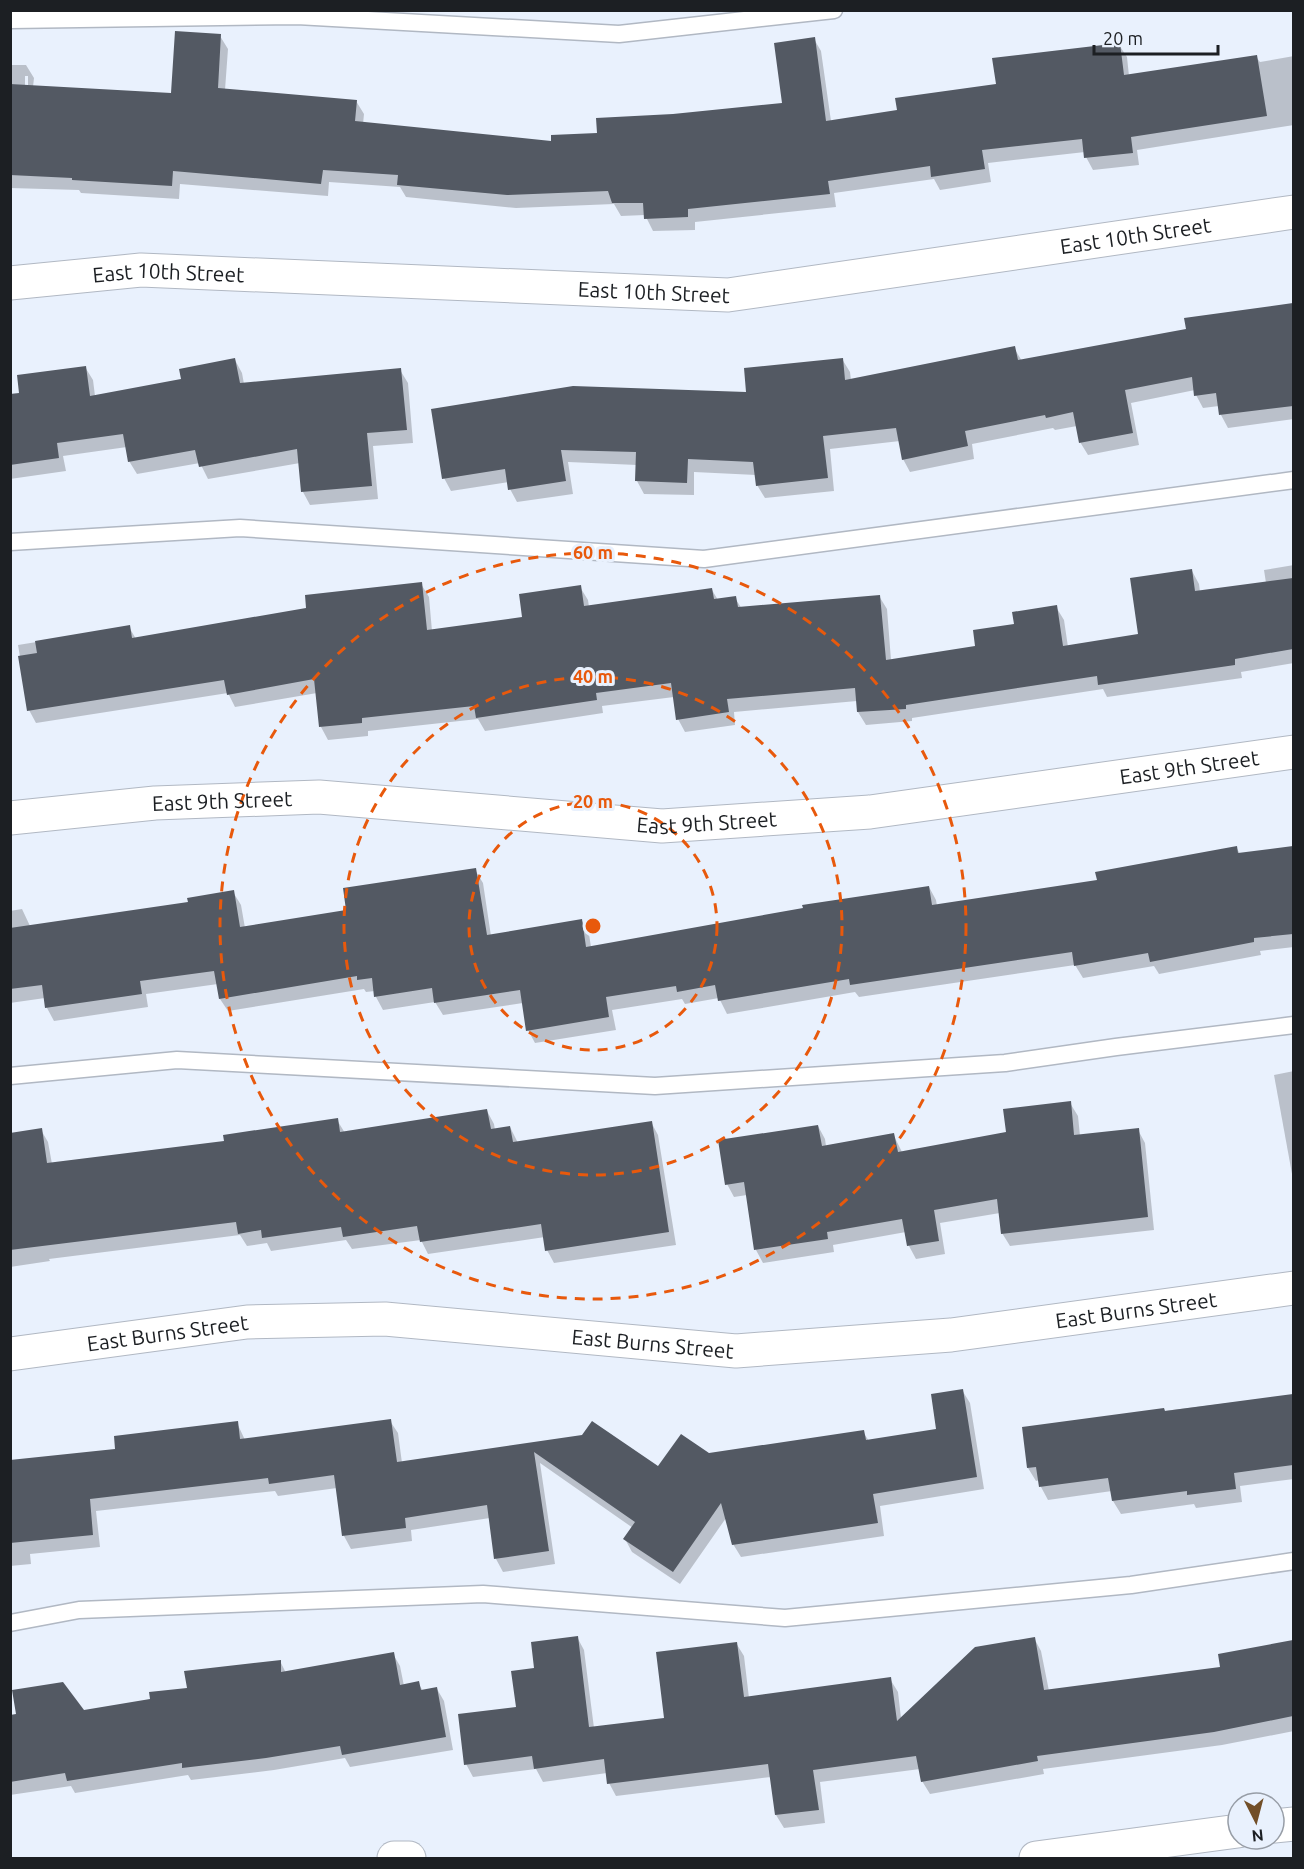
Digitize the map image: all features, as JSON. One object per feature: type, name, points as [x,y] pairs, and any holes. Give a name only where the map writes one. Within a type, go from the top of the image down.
[{"type":"street","name":"East 10th Street","points":[[10,283],[141,270],[728,295],[1293,212]]},
{"type":"street","name":"East 9th Street","points":[[10,818],[155,803],[319,797],[662,826],[870,812],[1293,752]]},
{"type":"street","name":"East Burns Street","points":[[10,1354],[247,1323],[385,1319],[736,1351],[951,1335],[1293,1288]]},
{"type":"street","points":[[1036,1858],[1226,1833]]},
{"type":"street","points":[[394,1858],[409,1858]]},
{"type":"lane","points":[[10,20],[297,16],[619,34],[834,10]]},
{"type":"lane","points":[[10,542],[240,528],[704,559],[1293,480]]},
{"type":"lane","points":[[10,1076],[177,1060],[655,1086],[1005,1063],[1293,1025]]},
{"type":"lane","points":[[10,1623],[79,1610],[483,1594],[785,1618],[1131,1585],[1293,1560]]},
{"type":"building","points":[[175,31],[221,34],[218,88],[357,100],[355,121],[551,141],[551,135],[597,133],[596,118],[673,114],[782,103],[774,43],[815,37],[826,121],[897,110],[895,98],[996,84],[992,58],[1120,43],[1124,75],[1257,55],[1267,116],[1131,137],[1133,153],[1084,158],[1082,139],[982,150],[985,169],[931,177],[930,166],[828,181],[830,194],[688,209],[688,217],[644,219],[643,203],[612,203],[608,191],[507,195],[397,185],[398,175],[323,170],[321,184],[173,171],[172,186],[10,175],[10,84],[171,93]]},
{"type":"building","points":[[1293,303],[1293,406],[1219,415],[1216,393],[1194,396],[1192,377],[1125,390],[1133,433],[1079,443],[1073,412],[1046,418],[1045,415],[965,431],[968,446],[902,460],[896,428],[823,436],[828,478],[756,486],[753,462],[688,459],[687,483],[635,481],[636,452],[561,450],[566,481],[508,490],[505,469],[442,479],[431,409],[573,386],[746,392],[744,368],[843,358],[845,380],[1015,346],[1018,360],[1186,329],[1184,318]]},
{"type":"building","points":[[235,358],[240,383],[401,368],[407,430],[367,433],[372,486],[301,492],[297,449],[199,467],[195,450],[128,462],[123,434],[57,443],[59,458],[10,465],[10,394],[19,393],[17,375],[86,366],[90,396],[181,379],[179,369]]},
{"type":"building","points":[[1192,569],[1195,591],[1293,578],[1293,649],[1235,659],[1235,665],[1098,685],[1097,676],[906,705],[906,709],[857,712],[855,688],[727,699],[729,712],[676,720],[671,683],[596,693],[597,700],[476,718],[474,706],[362,718],[362,723],[319,727],[314,679],[227,695],[224,680],[27,711],[18,656],[37,653],[35,641],[130,625],[132,638],[306,608],[305,595],[422,582],[427,630],[522,617],[519,594],[581,585],[584,606],[712,588],[714,599],[736,596],[738,607],[880,595],[886,660],[975,646],[973,630],[1014,624],[1012,612],[1057,605],[1063,646],[1138,634],[1130,578]]},
{"type":"building","points":[[1237,846],[1238,853],[1293,846],[1293,934],[1254,938],[1254,942],[1150,962],[1148,953],[1074,966],[1072,952],[850,985],[849,979],[718,1001],[715,985],[677,992],[676,986],[606,997],[609,1017],[526,1031],[520,990],[434,1003],[432,988],[374,997],[372,978],[357,980],[357,976],[219,999],[214,971],[140,981],[142,994],[45,1008],[42,985],[10,989],[10,928],[188,902],[187,898],[234,890],[240,927],[346,910],[343,888],[476,868],[487,935],[582,919],[586,947],[803,908],[802,905],[929,886],[932,905],[1097,880],[1095,872]]},
{"type":"building","points":[[1071,1101],[1074,1135],[1139,1128],[1148,1217],[1001,1234],[997,1199],[934,1210],[939,1241],[907,1246],[902,1219],[827,1232],[828,1239],[754,1250],[744,1182],[725,1185],[718,1140],[818,1125],[822,1146],[894,1133],[898,1152],[1006,1132],[1003,1109]]},
{"type":"building","points":[[487,1109],[491,1129],[510,1126],[513,1142],[652,1121],[669,1232],[545,1251],[541,1224],[420,1242],[417,1226],[343,1237],[341,1227],[262,1238],[261,1230],[238,1234],[236,1222],[10,1250],[10,1133],[42,1128],[47,1163],[224,1141],[223,1135],[338,1118],[340,1132]]},
{"type":"building","points":[[963,1389],[977,1477],[873,1494],[878,1523],[732,1545],[721,1503],[673,1572],[623,1539],[635,1522],[534,1452],[549,1551],[494,1559],[487,1505],[405,1518],[406,1528],[342,1536],[334,1475],[269,1484],[268,1478],[90,1499],[93,1535],[10,1543],[10,1460],[115,1449],[114,1436],[238,1421],[240,1439],[391,1419],[397,1462],[582,1435],[592,1421],[658,1466],[681,1434],[709,1453],[864,1430],[866,1440],[936,1429],[931,1394]]},
{"type":"building","points":[[1293,1394],[1293,1465],[1234,1473],[1236,1489],[1187,1495],[1187,1491],[1112,1501],[1108,1478],[1039,1487],[1036,1467],[1027,1468],[1022,1427]]},
{"type":"building","points":[[578,1636],[589,1727],[664,1718],[656,1652],[737,1642],[744,1697],[891,1677],[897,1721],[975,1647],[1035,1637],[1044,1690],[1220,1667],[1218,1654],[1293,1640],[1293,1716],[1214,1732],[1037,1756],[1038,1761],[921,1782],[916,1756],[813,1770],[819,1810],[775,1815],[768,1764],[607,1784],[604,1759],[534,1769],[532,1756],[464,1765],[458,1714],[516,1707],[511,1671],[534,1668],[531,1642]]},
{"type":"building","points":[[394,1652],[400,1685],[419,1681],[421,1690],[437,1687],[446,1737],[342,1755],[340,1746],[182,1768],[182,1763],[67,1781],[65,1773],[10,1782],[10,1715],[16,1714],[12,1690],[63,1682],[84,1710],[150,1699],[149,1692],[187,1688],[184,1671],[281,1660],[281,1672]]}]
